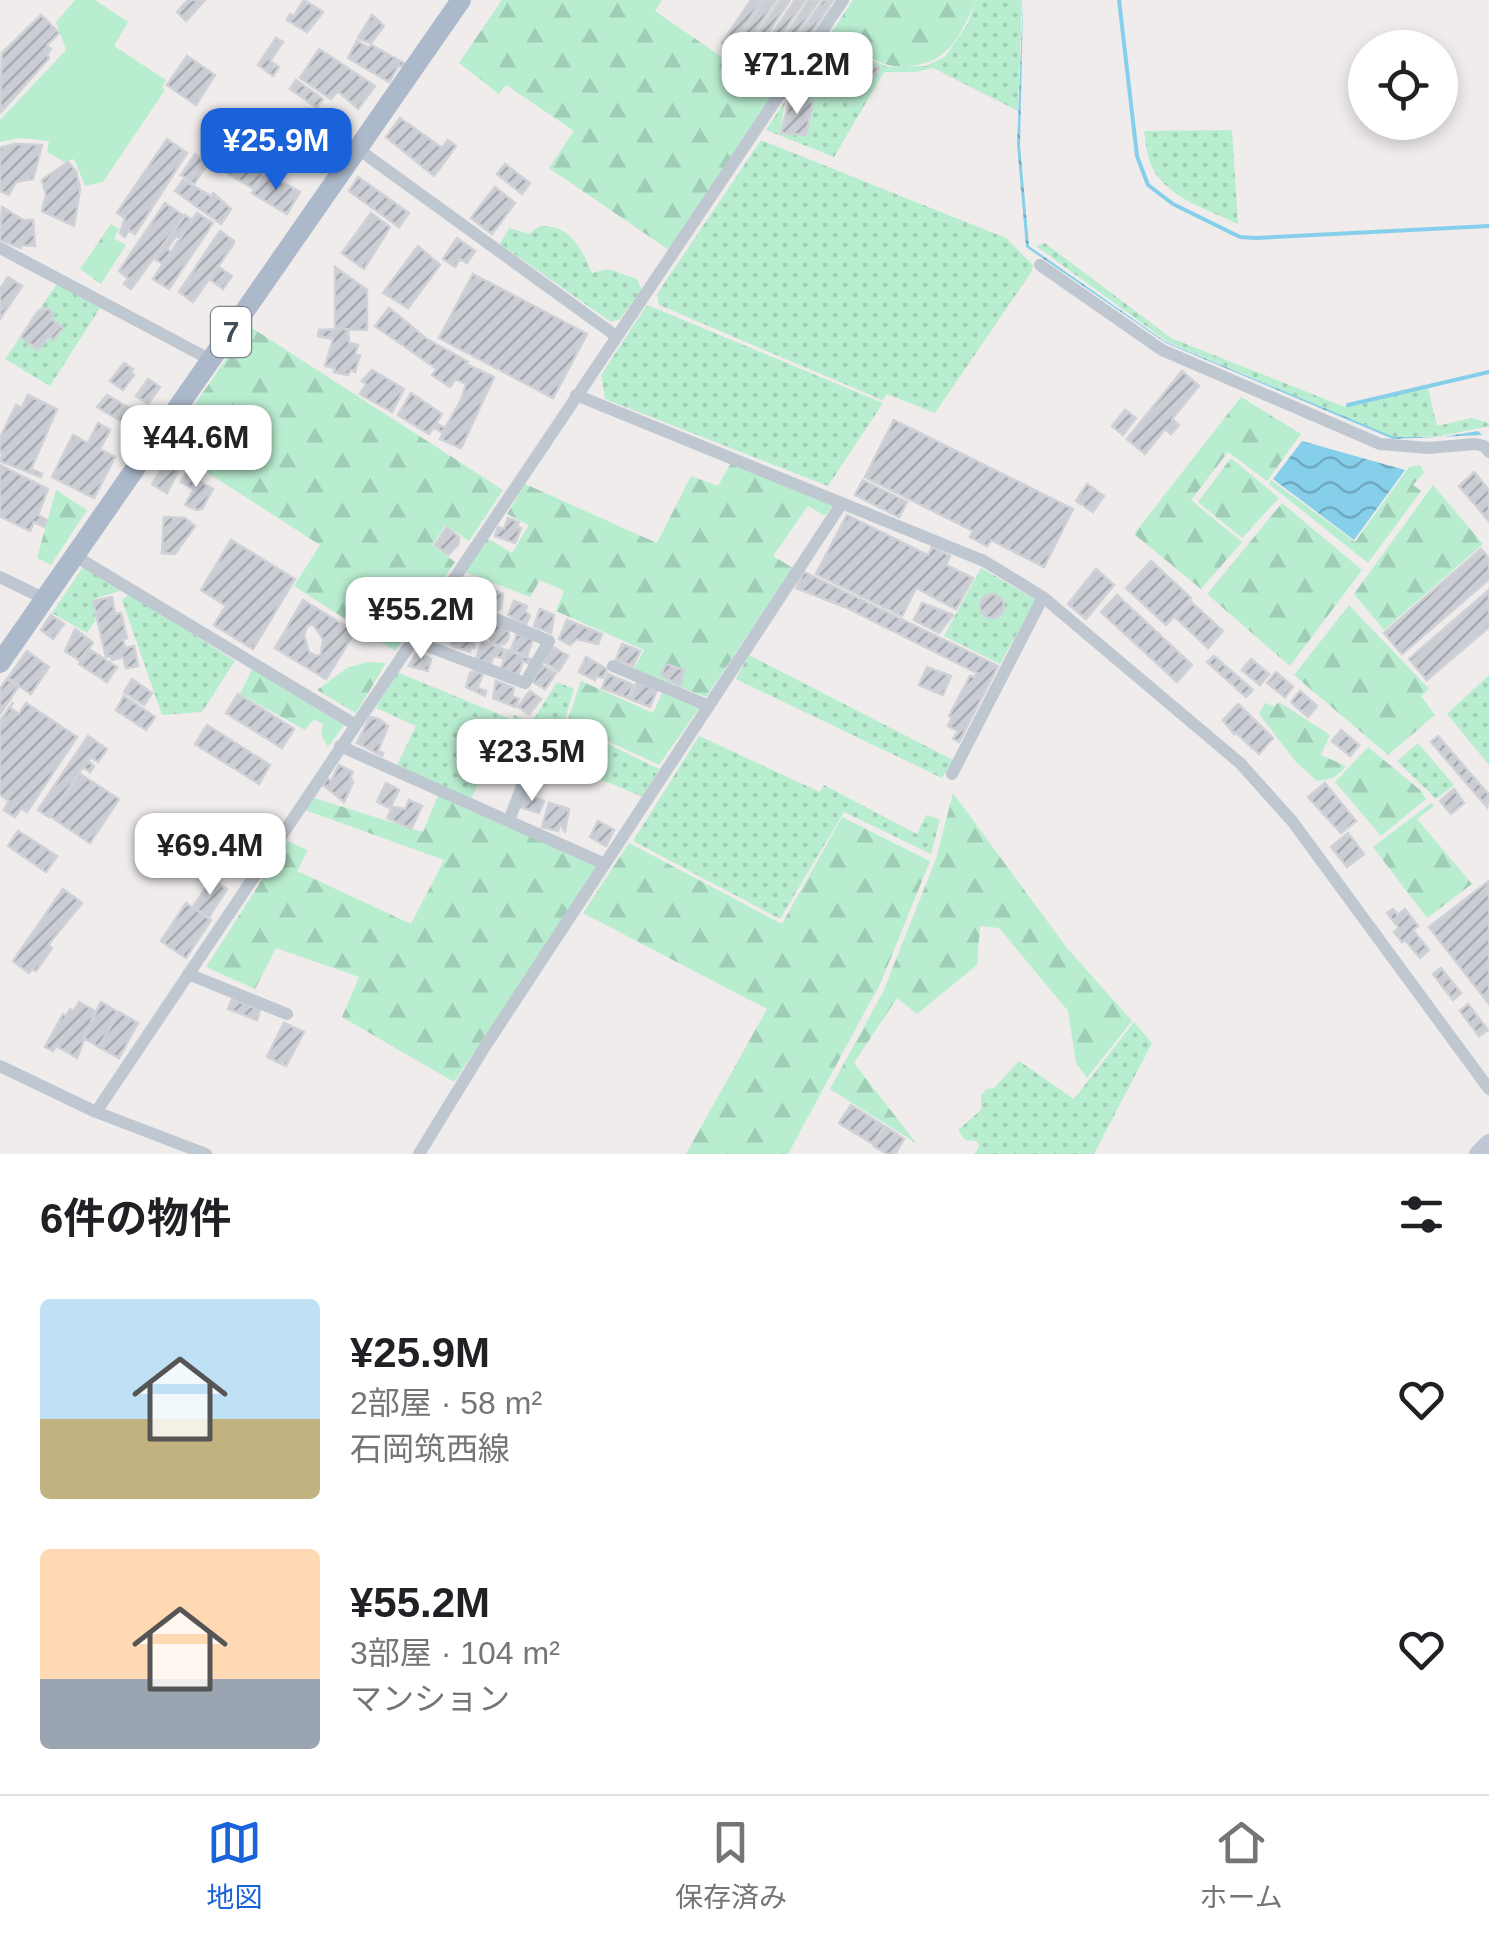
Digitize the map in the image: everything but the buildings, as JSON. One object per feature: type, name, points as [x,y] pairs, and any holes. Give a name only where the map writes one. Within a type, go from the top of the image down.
[{"type":"main road","name":"7","points":[[0,663],[461,0]]},
{"type":"street","points":[[96,1112],[843,0]]},
{"type":"street","points":[[358,149],[616,336]]},
{"type":"street","points":[[0,248],[210,360]]},
{"type":"street","points":[[1040,265],[1162,350],[1380,444],[1428,448],[1475,444],[1489,452]]},
{"type":"street","points":[[576,394],[984,561],[1043,597],[1240,763],[1292,821],[1489,1089]]},
{"type":"street","points":[[419,1154],[842,503]]},
{"type":"street","points":[[74,556],[354,724]]},
{"type":"street","points":[[0,577],[45,598]]},
{"type":"street","points":[[411,640],[524,683],[549,641],[440,596]]},
{"type":"street","points":[[952,774],[1043,597]]},
{"type":"street","points":[[613,666],[709,706]]},
{"type":"street","points":[[340,746],[605,864]]},
{"type":"street","points":[[509,822],[533,756],[584,777]]},
{"type":"street","points":[[188,974],[287,1014]]},
{"type":"street","points":[[0,1066],[96,1112],[206,1154]]},
{"type":"street","points":[[1478,1154],[1489,1142]]},
{"type":"green space","points":[[75,0],[95,0],[128,22],[114,46],[166,80],[162,88],[165,90],[103,182],[85,186],[74,159],[64,162],[47,152],[49,141],[19,138],[0,142],[0,120],[66,50],[56,22]]},
{"type":"green space","points":[[502,0],[662,0],[655,11],[771,91],[771,97],[669,250],[549,168],[574,131],[506,85],[499,94],[459,63]]},
{"type":"green space","points":[[853,0],[976,0],[963,29],[947,50],[925,63],[893,66],[857,55],[816,56]]},
{"type":"green space","points":[[976,0],[1022,0],[1018,111],[933,68],[884,72],[834,157],[766,130],[785,101],[780,133],[807,136],[814,101],[786,96],[811,58],[862,57],[888,67],[926,66],[945,57],[968,23]]},
{"type":"green space","points":[[1232,130],[1238,224],[1191,203],[1169,188],[1149,160],[1144,131]]},
{"type":"green space","points":[[761,140],[1006,238],[1033,265],[935,413],[887,394],[882,400],[659,305],[657,294]]},
{"type":"green space","points":[[111,224],[119,229],[114,238],[126,245],[101,284],[80,269]]},
{"type":"green space","points":[[540,226],[560,229],[574,240],[592,273],[608,269],[637,279],[642,290],[620,319],[611,322],[500,244],[509,228],[529,234]]},
{"type":"green space","points":[[1045,243],[1171,338],[1345,407],[1428,388],[1437,426],[1472,418],[1489,426],[1441,436],[1395,438],[1168,342],[1036,246]]},
{"type":"green space","points":[[57,284],[100,308],[50,386],[5,359]]},
{"type":"green space","points":[[647,305],[883,403],[828,486],[605,399],[601,375]]},
{"type":"green space","points":[[249,326],[503,490],[469,541],[446,525],[432,545],[455,562],[395,651],[294,586],[320,545],[166,446]]},
{"type":"green space","points":[[1241,397],[1301,434],[1267,481],[1228,452],[1191,500],[1242,542],[1201,589],[1134,534]]},
{"type":"green space","points":[[1231,458],[1279,498],[1242,538],[1198,502]]},
{"type":"green space","points":[[731,463],[834,504],[825,516],[808,506],[773,556],[793,568],[706,697],[634,669],[644,650],[556,611],[564,591],[540,580],[530,597],[465,572],[487,538],[512,553],[529,525],[507,514],[525,484],[657,543],[691,476],[718,486]]},
{"type":"green space","points":[[1420,465],[1424,472],[1413,485],[1421,491],[1368,563],[1269,484],[1271,480],[1355,542],[1409,467]]},
{"type":"green space","points":[[1433,485],[1483,544],[1384,630],[1354,594]]},
{"type":"green space","points":[[56,490],[87,510],[51,565],[37,558]]},
{"type":"green space","points":[[1282,503],[1362,570],[1290,666],[1207,594]]},
{"type":"green space","points":[[83,567],[122,590],[94,599],[95,621],[87,633],[52,613]]},
{"type":"green space","points":[[981,568],[1036,600],[1000,664],[944,636]]},
{"type":"green space","points":[[130,594],[235,661],[202,712],[162,715],[122,600]]},
{"type":"green space","points":[[1349,605],[1429,689],[1421,696],[1435,715],[1388,755],[1294,675]]},
{"type":"green space","points":[[749,655],[953,760],[942,778],[736,679]]},
{"type":"green space","points":[[367,662],[386,663],[356,713],[317,690],[347,668]]},
{"type":"green space","points":[[252,669],[344,725],[328,747],[321,734],[323,724],[314,719],[305,730],[240,694]]},
{"type":"green space","points":[[397,672],[508,718],[471,799],[397,765],[416,726],[376,708]]},
{"type":"green space","points":[[1489,675],[1489,765],[1447,714]]},
{"type":"green space","points":[[581,681],[653,713],[662,693],[700,707],[659,765],[567,722]]},
{"type":"green space","points":[[557,682],[574,689],[564,722],[659,769],[643,797],[504,739],[514,715],[532,722]]},
{"type":"green space","points":[[1279,702],[1330,735],[1321,755],[1346,766],[1340,773],[1317,781],[1296,762],[1259,714],[1265,703],[1274,706]]},
{"type":"green space","points":[[699,736],[820,792],[824,785],[917,834],[926,815],[940,819],[931,854],[844,812],[780,919],[633,841]]},
{"type":"green space","points":[[1418,743],[1454,785],[1436,799],[1397,761]]},
{"type":"green space","points":[[1368,747],[1426,799],[1381,836],[1335,782]]},
{"type":"green space","points":[[953,793],[1067,948],[1132,1021],[1087,1078],[1076,1063],[1068,1011],[999,928],[980,926],[977,965],[917,1014],[897,998],[854,1063],[916,1143],[830,1089],[883,992],[936,859]]},
{"type":"green space","points":[[438,795],[598,866],[454,1082],[342,1017],[359,977],[276,948],[255,989],[206,967],[287,841],[308,850],[297,871],[411,924],[444,860],[305,810],[314,798],[423,832]]},
{"type":"green space","points":[[1431,803],[1434,806],[1417,819],[1472,884],[1427,918],[1373,847]]},
{"type":"green space","points":[[842,817],[930,861],[881,982],[788,1154],[686,1154],[767,1009],[583,913],[629,843],[782,924]]},
{"type":"green space","points":[[1134,1022],[1152,1043],[1094,1154],[975,1154],[977,1141],[965,1140],[958,1130],[981,1110],[981,1096],[986,1089],[994,1088],[1019,1061],[1074,1099]]},
{"type":"water","points":[[1023,0],[1020,145],[1029,246],[1166,342],[1394,437],[1437,437],[1393,439],[1166,343],[1026,247],[1017,144]]},
{"type":"water","points":[[1478,431],[1482,435],[1444,437]]},
{"type":"water","points":[[1302,441],[1405,470],[1354,540],[1273,479]]},
{"type":"waterway","points":[[1119,0],[1137,156],[1148,185],[1173,204],[1240,237],[1489,226]]},
{"type":"waterway","points":[[1348,405],[1489,372]]}]
